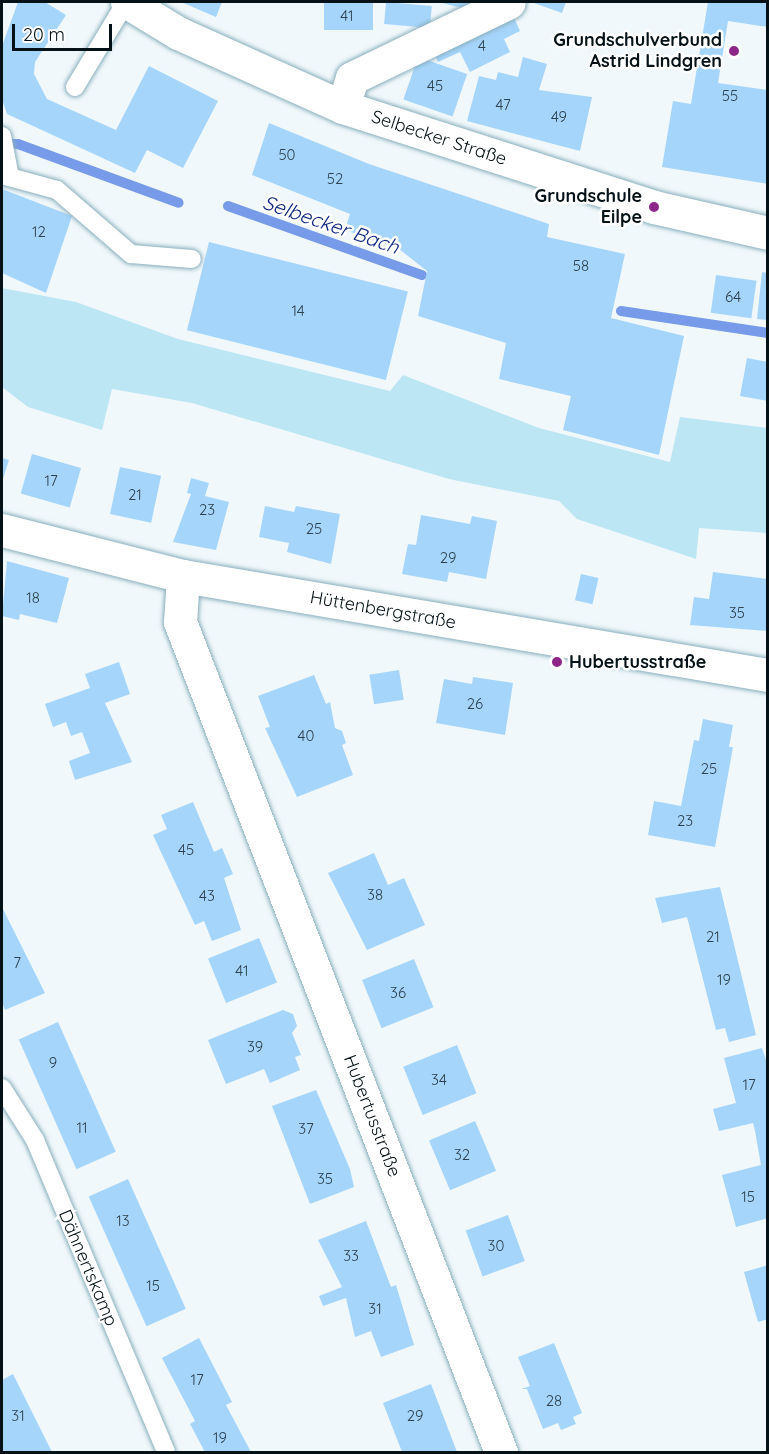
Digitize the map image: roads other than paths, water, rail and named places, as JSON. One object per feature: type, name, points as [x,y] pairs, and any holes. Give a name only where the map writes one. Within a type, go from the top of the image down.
[{"type":"street","name":"Selbecker Straße","points":[[126,2],[178,33],[343,107],[654,207],[768,233]]},
{"type":"street","points":[[343,107],[352,78],[509,2]]},
{"type":"street","name":"Hüttenbergstraße","points":[[2,530],[183,576],[768,675]]},
{"type":"street","name":"Hubertusstraße","points":[[183,576],[180,622],[501,1452]]},
{"type":"lane","points":[[75,87],[126,2]]},
{"type":"lane","points":[[2,136],[9,155],[6,176],[57,190],[131,254],[192,259]]},
{"type":"lane","name":"Dähnertskamp","points":[[2,1088],[35,1140],[166,1452]]},
{"type":"waterway","name":"Selbecker Bach","points":[[2,143],[18,144],[179,203]]},
{"type":"waterway","name":"Selbecker Bach","points":[[228,206],[422,275]]},
{"type":"waterway","name":"Selbecker Bach","points":[[621,311],[768,333]]},
{"type":"place","name":"Grundschulverbund Astrid Lindgren","points":[[734,51]]},
{"type":"place","name":"Grundschule Eilpe","points":[[654,207]]},
{"type":"place","name":"Hubertusstraße","points":[[557,662]]}]
